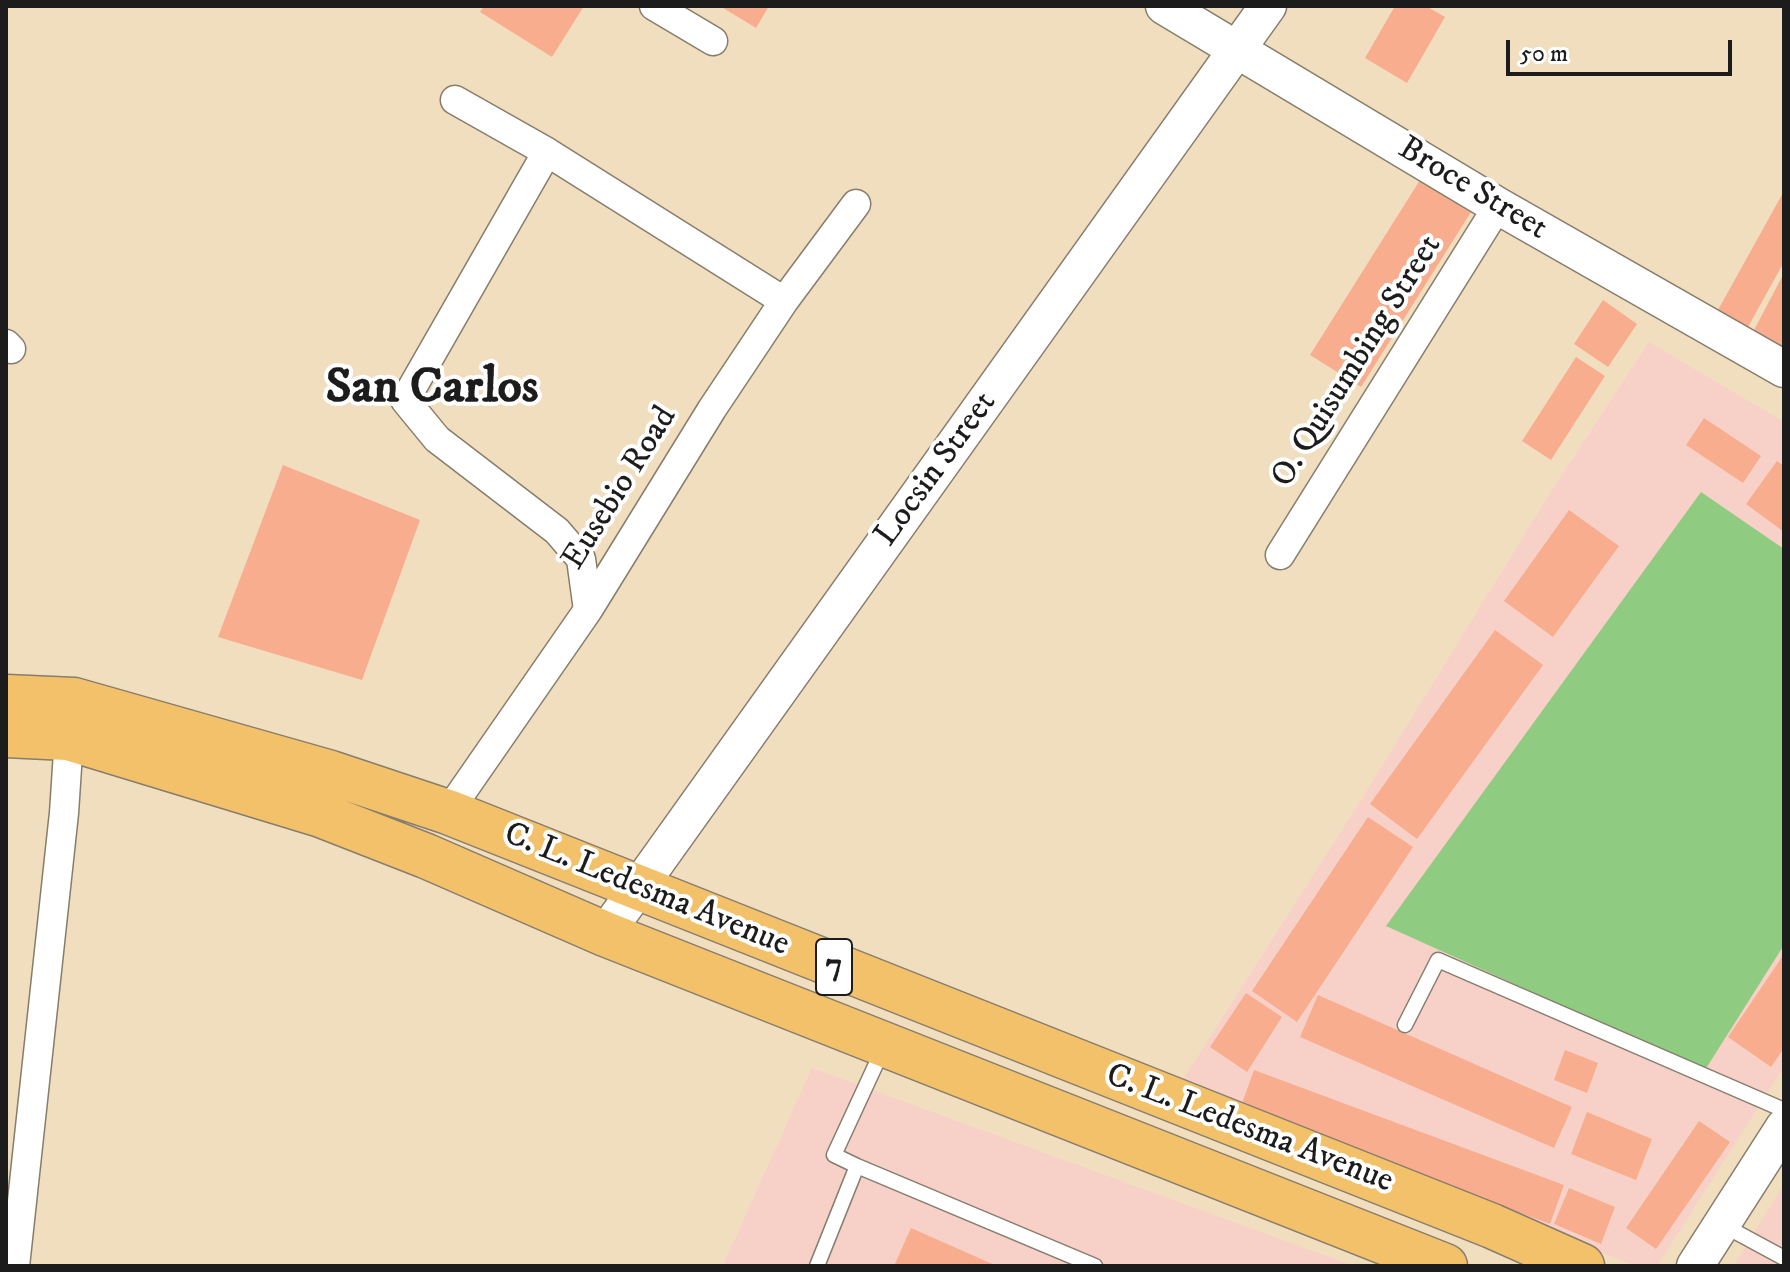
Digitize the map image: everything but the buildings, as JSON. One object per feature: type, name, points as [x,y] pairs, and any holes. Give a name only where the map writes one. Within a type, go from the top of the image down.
[{"type":"highway","name":"C. L. Ledesma Avenue","points":[[6,697],[71,719],[426,856],[605,934],[1445,1266]]},
{"type":"highway","name":"C. L. Ledesma Avenue","points":[[6,735],[71,719],[331,773],[448,812],[1492,1226],[1582,1266]]},
{"type":"street","points":[[654,6],[713,41]]},
{"type":"street","name":"Broce Street","points":[[1164,6],[1498,206],[1784,369]]},
{"type":"street","name":"Locsin Street","points":[[605,934],[1268,6]]},
{"type":"street","points":[[455,100],[547,152],[784,301]]},
{"type":"street","points":[[547,152],[405,400],[437,439],[557,531],[581,559],[588,610]]},
{"type":"street","name":"Eusebio Road","points":[[448,812],[588,610],[712,409],[784,301],[856,204]]},
{"type":"street","name":"O. Quisumbing Street","points":[[1280,555],[1498,206]]},
{"type":"street","points":[[12,1257],[64,813],[71,719]]},
{"type":"street","points":[[1695,1266],[1784,1127]]},
{"type":"lane","points":[[1405,1025],[1438,960],[1784,1110]]},
{"type":"lane","points":[[885,1044],[834,1155],[1095,1266]]},
{"type":"lane","points":[[817,1266],[857,1166]]},
{"type":"lane","points":[[1720,1224],[1784,1258]]},
{"type":"shaded area","points":[[1649,342],[1784,422],[1784,1067],[1657,1266],[1635,1266],[1179,1086],[1363,797],[1551,492]]},
{"type":"shaded area","points":[[812,1068],[1354,1266],[723,1266]]},
{"type":"shaded area","points":[[1784,1184],[1784,1266],[1734,1266]]},
{"type":"green space","points":[[1701,492],[1784,549],[1784,945],[1705,1070],[1386,926]]},
{"type":"district","name":"San Carlos","points":[[432,391]]}]
